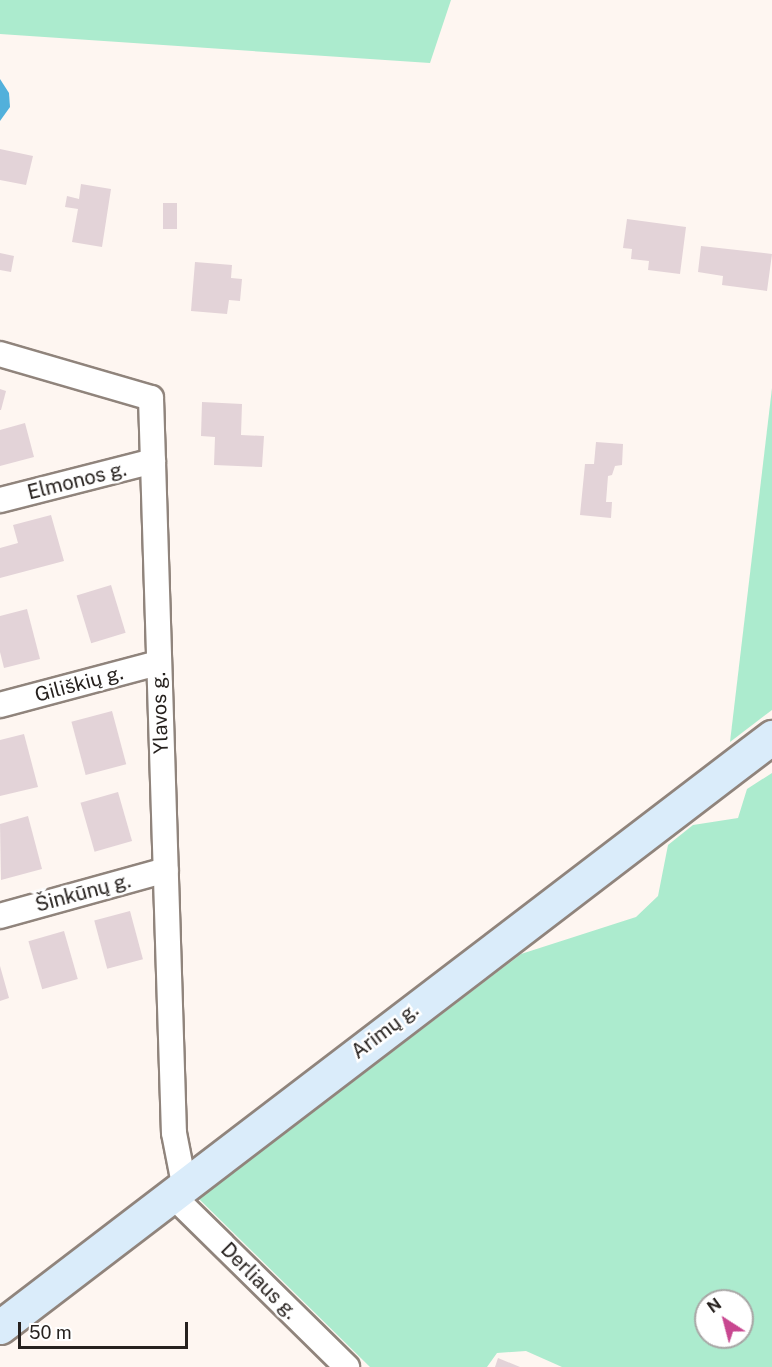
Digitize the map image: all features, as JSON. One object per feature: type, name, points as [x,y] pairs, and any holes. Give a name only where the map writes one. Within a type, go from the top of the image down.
[{"type":"main road","name":"Arimų g.","points":[[0,1327],[772,736]]},
{"type":"street","name":"Ylavos g.","points":[[0,354],[151,398],[174,1133],[178,1189]]},
{"type":"street","name":"Elmonos g.","points":[[0,500],[153,461]]},
{"type":"street","name":"Giliškių g.","points":[[0,705],[158,663]]},
{"type":"street","name":"Šinkūnų g.","points":[[0,916],[166,870]]},
{"type":"street","name":"Derliaus g.","points":[[178,1189],[347,1367]]},
{"type":"green space","points":[[0,0],[451,0],[430,63],[0,34]]},
{"type":"green space","points":[[772,388],[772,710],[730,742]]},
{"type":"green space","points":[[772,773],[772,1367],[562,1367],[526,1351],[497,1353],[487,1367],[370,1367],[199,1199],[521,954],[636,917],[658,896],[668,845],[693,825],[738,818],[747,789]]},
{"type":"water","points":[[0,79],[9,93],[10,107],[0,121]]},
{"type":"building","points":[[0,149],[33,156],[26,185],[0,180]]},
{"type":"building","points":[[81,184],[111,189],[102,247],[72,242],[78,209],[65,207],[67,196],[79,199]]},
{"type":"building","points":[[163,203],[177,203],[177,229],[163,229]]},
{"type":"building","points":[[627,219],[686,227],[680,274],[648,270],[649,261],[631,259],[632,249],[623,248]]},
{"type":"building","points":[[701,246],[772,254],[767,291],[722,285],[723,276],[698,272]]},
{"type":"building","points":[[0,253],[14,256],[11,272],[0,270]]},
{"type":"building","points":[[195,262],[232,265],[231,278],[242,279],[240,301],[229,300],[227,314],[191,311]]},
{"type":"building","points":[[0,389],[6,391],[1,410],[0,410]]},
{"type":"building","points":[[202,402],[242,404],[241,435],[264,436],[262,467],[214,465],[215,437],[201,436]]},
{"type":"building","points":[[25,423],[34,457],[0,466],[0,430]]},
{"type":"building","points":[[596,442],[623,444],[622,465],[615,466],[612,475],[608,476],[606,502],[612,502],[611,518],[580,515],[585,464],[594,464]]},
{"type":"building","points":[[51,515],[64,561],[0,578],[0,548],[18,543],[13,525]]},
{"type":"building","points":[[111,585],[126,633],[91,643],[77,596]]},
{"type":"building","points":[[27,609],[40,659],[4,668],[0,652],[0,616]]},
{"type":"building","points":[[112,711],[126,764],[86,775],[71,722]]},
{"type":"building","points":[[24,734],[38,787],[0,796],[0,740]]},
{"type":"building","points":[[118,792],[132,841],[95,852],[81,803]]},
{"type":"building","points":[[28,816],[42,869],[1,880],[0,824]]},
{"type":"building","points":[[130,911],[143,959],[107,969],[94,921]]},
{"type":"building","points":[[64,931],[78,979],[42,989],[28,941]]},
{"type":"building","points":[[0,966],[9,998],[0,1001]]},
{"type":"building","points":[[498,1358],[520,1367],[495,1367]]}]
